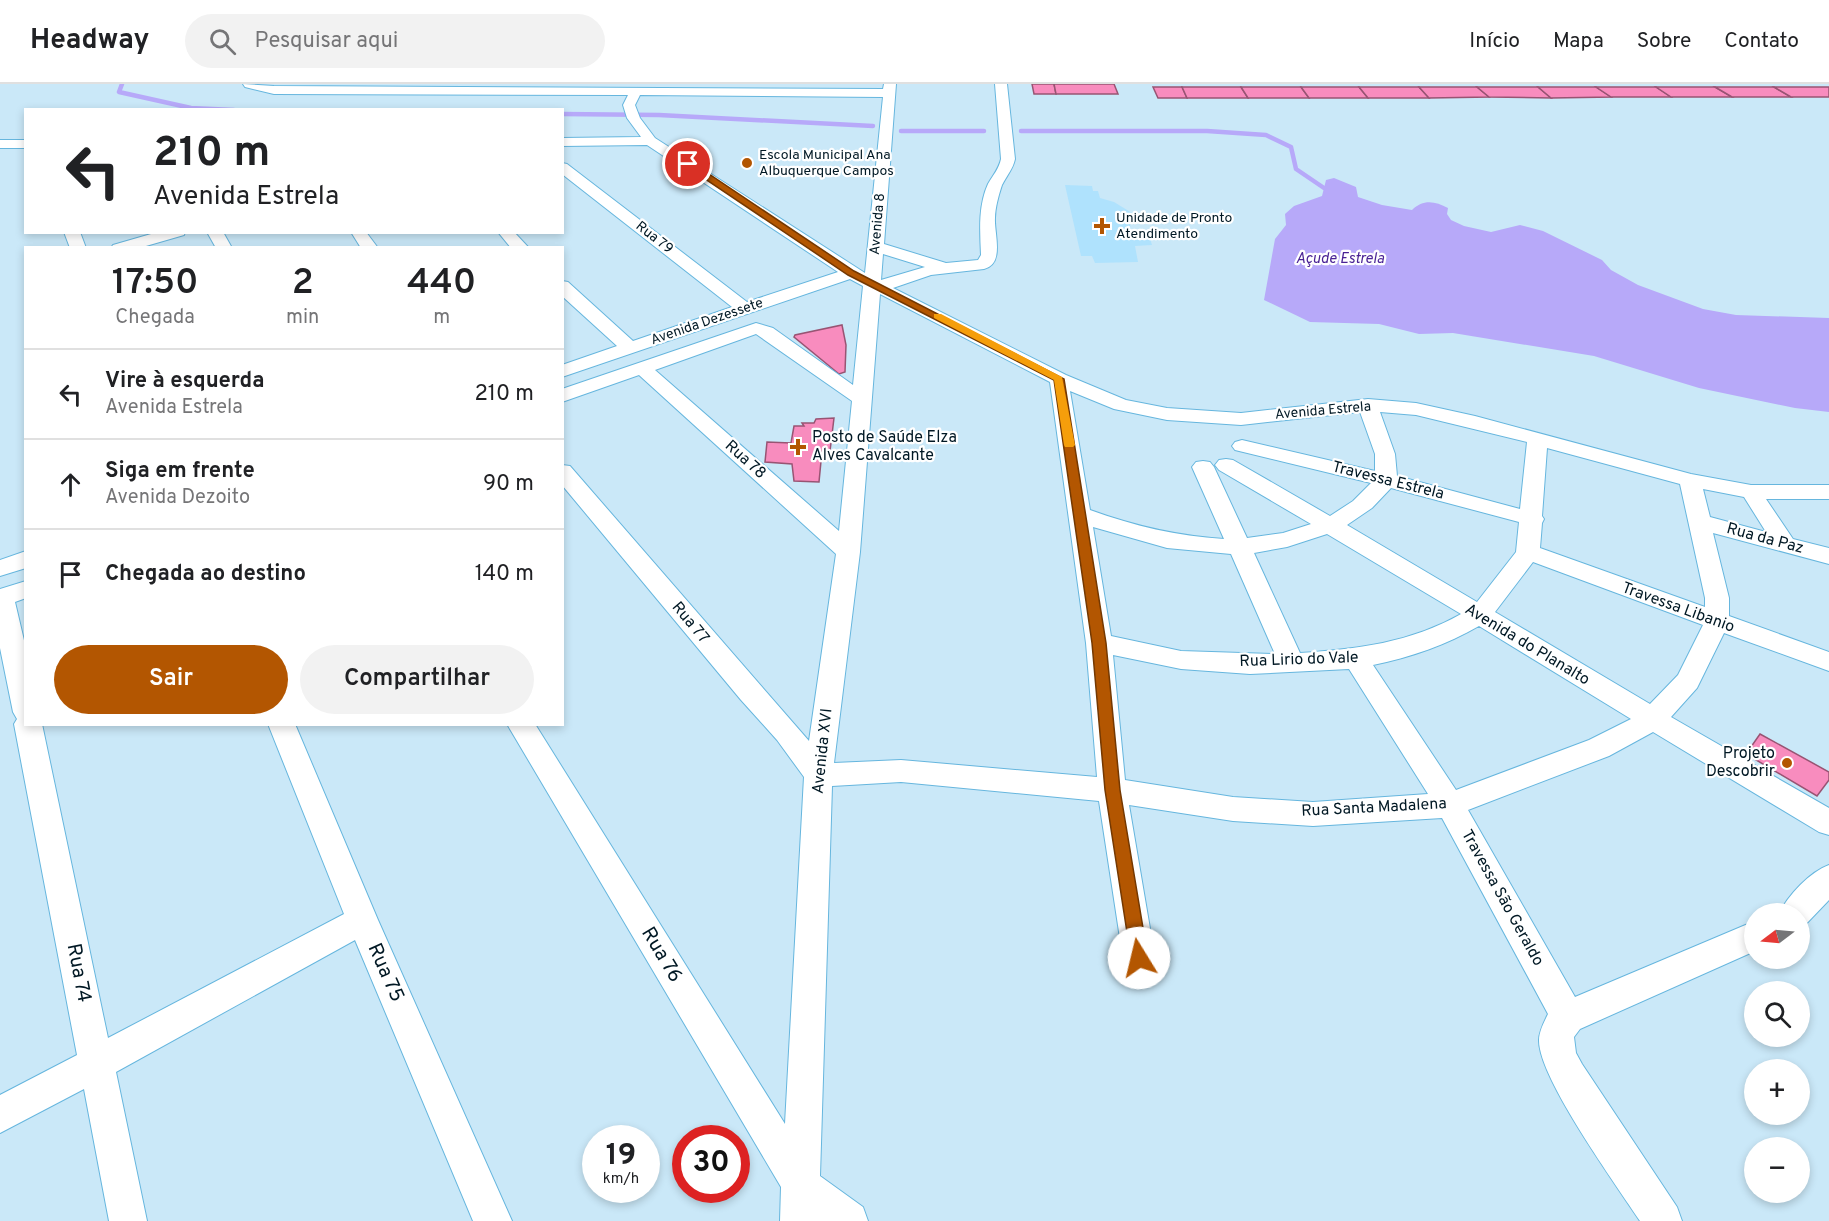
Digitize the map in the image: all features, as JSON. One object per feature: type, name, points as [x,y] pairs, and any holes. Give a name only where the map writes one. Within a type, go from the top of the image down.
[{"type":"street","points":[[876,247],[944,267],[984,264],[989,255],[987,217],[995,185],[1006,168],[1008,159],[1001,84]]},
{"type":"street","points":[[255,85],[274,90],[356,86],[629,89],[890,88]]},
{"type":"street","points":[[340,102],[356,86]]},
{"type":"street","name":"Avenida 8","points":[[868,281],[876,247],[890,88]]},
{"type":"street","points":[[629,89],[629,105],[634,118],[650,141]]},
{"type":"street","points":[[564,142],[650,141]]},
{"type":"street","name":"Avenida Estrela","points":[[650,141],[868,281],[1104,400],[1144,411],[1241,419],[1368,405],[1434,412],[1690,480],[1751,492],[1829,492]]},
{"type":"street","points":[[0,144],[24,144]]},
{"type":"street","name":"Rua 79","points":[[564,169],[745,309]]},
{"type":"street","points":[[126,246],[170,234]]},
{"type":"street","points":[[507,234],[519,246]]},
{"type":"street","name":"Avenida Dezessete","points":[[564,370],[745,309],[868,281],[944,267]]},
{"type":"street","name":"Avenida XVI","points":[[801,1204],[818,775],[848,552],[868,281]]},
{"type":"street","points":[[564,288],[630,348]]},
{"type":"street","name":"Avenida Dezessete","points":[[564,395],[752,329],[762,329],[861,399]]},
{"type":"street","name":"Rua 78","points":[[641,367],[848,552]]},
{"type":"street","points":[[1059,379],[1099,643],[1112,790],[1139,958]]},
{"type":"street","points":[[1080,514],[1122,531],[1188,545],[1240,549],[1292,540],[1330,525],[1362,506],[1386,480],[1385,454],[1368,405]]},
{"type":"street","name":"Rua Lirio do Vale","points":[[1099,643],[1181,660],[1250,664],[1292,663],[1356,659],[1415,645],[1453,630],[1479,615],[1517,570],[1528,552],[1533,519],[1537,440]]},
{"type":"street","name":"Travessa Estrela","points":[[1242,446],[1386,480],[1533,519]]},
{"type":"street","name":"Avenida do Planalto","points":[[1240,549],[1214,466],[1330,525],[1652,720],[1829,823]]},
{"type":"street","name":"Rua 77","points":[[564,473],[750,693],[787,732],[818,775]]},
{"type":"street","name":"Rua Santa Madalena","points":[[818,775],[901,771],[1112,790],[1233,809],[1313,814],[1450,804],[1599,748],[1652,720],[1688,681],[1717,622],[1717,598],[1690,480]]},
{"type":"street","points":[[1751,492],[1785,544]]},
{"type":"street","name":"Rua da Paz","points":[[1700,522],[1829,556]]},
{"type":"street","points":[[1240,549],[1292,663]]},
{"type":"street","name":"Travessa Libanio","points":[[1528,552],[1829,662]]},
{"type":"street","points":[[0,567],[24,560]]},
{"type":"street","points":[[9,595],[24,698]]},
{"type":"street","name":"Travessa São Geraldo","points":[[1356,659],[1450,804],[1568,1017]]},
{"type":"street","name":"Rua 74","points":[[28,726],[129,1221]]},
{"type":"street","name":"Rua 75","points":[[282,726],[362,920],[493,1221]]},
{"type":"street","name":"Rua 76","points":[[521,726],[801,1204]]},
{"type":"street","points":[[1806,903],[1829,879]]},
{"type":"street","points":[[0,1115],[362,920]]},
{"type":"street","points":[[1663,1221],[1600,1126],[1559,1054],[1556,1041],[1558,1029],[1568,1017],[1744,941]]},
{"type":"street","points":[[801,1204],[849,1221]]},
{"type":"shaded area","name":"Unidade de Pronto Atendimento","points":[[1065,185],[1092,186],[1093,191],[1098,191],[1100,198],[1114,202],[1132,213],[1132,219],[1129,220],[1132,234],[1148,232],[1152,245],[1135,246],[1138,262],[1095,263],[1092,256],[1081,256]]},
{"type":"water","name":"Açude Estrela","points":[[1334,178],[1356,187],[1358,197],[1382,205],[1412,210],[1420,204],[1429,202],[1438,204],[1448,208],[1447,214],[1451,220],[1464,226],[1491,232],[1520,225],[1543,231],[1602,260],[1611,270],[1638,285],[1703,309],[1736,315],[1829,318],[1829,412],[1795,408],[1699,388],[1594,356],[1453,333],[1419,334],[1379,324],[1310,322],[1264,300],[1275,239],[1286,225],[1285,214],[1294,206],[1322,196],[1326,180]]},
{"type":"building","points":[[1032,84],[1054,84],[1056,94],[1034,94]]},
{"type":"building","points":[[1054,84],[1114,84],[1118,94],[1056,94]]},
{"type":"building","points":[[1153,87],[1182,87],[1187,98],[1158,98]]},
{"type":"building","points":[[1182,87],[1241,87],[1248,98],[1187,98]]},
{"type":"building","points":[[1241,87],[1301,87],[1309,98],[1248,98]]},
{"type":"building","points":[[1301,87],[1359,87],[1368,98],[1309,98]]},
{"type":"building","points":[[1359,87],[1419,87],[1429,98],[1368,98]]},
{"type":"building","points":[[1419,87],[1477,87],[1489,97],[1429,98]]},
{"type":"building","points":[[1477,87],[1538,87],[1551,98],[1489,97]]},
{"type":"building","points":[[1538,87],[1596,87],[1611,97],[1551,98]]},
{"type":"building","points":[[1596,87],[1656,87],[1671,97],[1611,97]]},
{"type":"building","points":[[1656,87],[1715,87],[1732,97],[1671,97]]},
{"type":"building","points":[[1715,87],[1774,87],[1791,97],[1732,97]]},
{"type":"building","points":[[1774,87],[1829,87],[1829,97],[1791,97]]},
{"type":"building","points":[[842,325],[846,345],[845,372],[839,374],[794,337],[795,335]]},
{"type":"building","name":"Posto de Saúde Elza Alves Cavalcante","points":[[834,418],[830,451],[822,451],[819,482],[794,481],[792,464],[765,462],[767,442],[791,443],[794,426],[814,423],[816,419]]},
{"type":"building","name":"Projeto Descobrir","points":[[1760,734],[1829,772],[1829,780],[1817,796],[1746,754]]},
{"type":"waterway","points":[[122,84],[119,92],[191,108]]},
{"type":"waterway","points":[[564,114],[659,115],[873,126]]},
{"type":"waterway","points":[[901,131],[984,131]]},
{"type":"waterway","points":[[1021,131],[1207,131],[1266,135],[1291,147],[1296,169],[1324,188]]},
{"type":"slow traffic","points":[[937,316],[1059,379],[1069,445]]},
{"type":"place","name":"Escola Municipal Ana Albuquerque Campos","points":[[747,163]]},
{"type":"place","name":"Unidade de Pronto Atendimento","points":[[1102,226]]},
{"type":"place","name":"Posto de Saúde Elza Alves Cavalcante","points":[[798,447]]},
{"type":"place","name":"Projeto Descobrir","points":[[1787,763]]},
{"type":"route","points":[[688,164],[851,273],[1059,379],[1099,643],[1112,790],[1139,958]]}]
